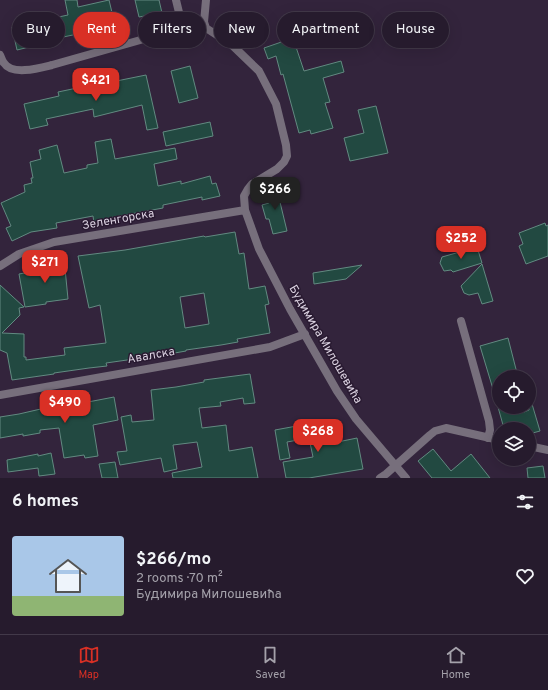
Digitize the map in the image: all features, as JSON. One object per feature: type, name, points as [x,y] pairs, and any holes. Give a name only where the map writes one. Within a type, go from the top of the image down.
[{"type":"street","points":[[176,0],[179,12]]},
{"type":"street","points":[[205,12],[206,0]]},
{"type":"street","points":[[206,28],[232,45],[259,71],[276,104],[286,145],[287,156],[284,162],[277,169],[248,188],[244,196],[245,210]]},
{"type":"street","points":[[0,54],[4,64],[12,69],[29,70],[138,41]]},
{"type":"street","name":"Зеленгорска","points":[[0,266],[19,254],[54,242],[245,210]]},
{"type":"street","name":"Будимира Милошевића","points":[[245,210],[259,249],[290,309],[337,391],[356,419],[406,478]]},
{"type":"street","points":[[461,321],[489,421],[490,430],[488,438]]},
{"type":"street","name":"Авалска","points":[[0,395],[270,347],[305,334]]},
{"type":"street","points":[[380,478],[430,435],[440,429],[451,429],[492,439]]},
{"type":"street","points":[[536,447],[548,450]]},
{"type":"building","points":[[65,0],[77,0],[78,7],[109,0],[112,12],[73,12],[73,35],[65,37],[65,16],[68,15]]},
{"type":"building","points":[[135,0],[159,0],[162,12],[138,13]]},
{"type":"building","points":[[277,44],[277,48],[296,48],[304,71],[341,61],[344,72],[323,78],[330,102],[325,103],[333,128],[311,134],[310,130],[299,133],[283,74],[281,75],[276,56],[268,59],[264,48],[269,48],[269,46]]},
{"type":"building","points":[[190,66],[198,98],[179,103],[171,71]]},
{"type":"building","points":[[146,75],[158,128],[147,130],[142,105],[94,117],[93,109],[46,119],[48,125],[30,129],[24,104],[59,96],[58,92]]},
{"type":"building","points":[[376,106],[388,153],[350,161],[344,138],[364,133],[358,110]]},
{"type":"building","points":[[210,122],[213,136],[166,146],[163,132]]},
{"type":"building","points":[[111,139],[115,159],[175,148],[177,159],[154,164],[158,186],[181,181],[181,184],[210,176],[212,184],[216,183],[220,196],[202,200],[202,197],[163,205],[163,208],[109,218],[110,220],[94,223],[93,216],[56,223],[57,228],[31,232],[12,241],[6,228],[11,226],[1,203],[25,192],[24,185],[32,183],[31,178],[33,178],[30,162],[41,159],[39,150],[57,145],[64,173],[87,168],[87,165],[98,163],[95,142]]},
{"type":"building","points":[[279,186],[282,197],[279,198],[287,231],[273,234],[269,219],[266,219],[262,205],[269,203],[266,190]]},
{"type":"building","points":[[545,223],[546,226],[548,225],[548,256],[526,264],[519,246],[523,244],[519,233]]},
{"type":"building","points":[[235,232],[239,254],[244,253],[249,289],[265,286],[269,304],[265,305],[270,333],[237,339],[238,342],[169,354],[169,351],[134,359],[106,363],[107,366],[12,380],[7,353],[0,350],[0,285],[24,307],[19,308],[20,315],[2,333],[24,334],[24,357],[26,357],[26,360],[65,355],[64,348],[106,343],[100,305],[89,308],[78,256]],"holes":[[[204,293],[209,324],[185,328],[180,297]]]},
{"type":"building","points":[[477,247],[482,263],[453,272],[451,270],[444,271],[440,263],[442,257]]},
{"type":"building","points":[[64,258],[68,299],[25,307],[19,274],[47,269],[46,260]]},
{"type":"building","points":[[482,264],[493,301],[482,304],[478,293],[469,295],[464,293],[461,286]]},
{"type":"building","points":[[362,265],[346,279],[314,284],[313,273]]},
{"type":"building","points":[[508,338],[516,370],[492,370],[492,386],[480,346]]},
{"type":"building","points":[[250,374],[255,403],[244,404],[243,398],[220,402],[221,406],[199,408],[202,428],[226,425],[229,451],[252,447],[258,478],[173,478],[172,473],[202,467],[197,442],[173,445],[177,469],[164,472],[161,458],[120,465],[117,452],[127,451],[121,417],[131,415],[132,422],[154,420],[151,390],[204,382],[204,380]]},
{"type":"building","points":[[114,397],[118,420],[93,425],[98,456],[85,458],[84,455],[64,458],[59,428],[40,430],[40,433],[23,436],[23,434],[0,438],[0,417],[45,408],[70,405],[70,403],[88,400],[88,402]]},
{"type":"building","points":[[500,414],[535,414],[540,431],[536,432],[536,422],[502,422]]},
{"type":"building","points":[[324,421],[328,444],[357,438],[363,469],[309,478],[286,478],[283,462],[313,457],[309,438],[287,442],[290,458],[280,460],[275,430]]},
{"type":"building","points":[[433,449],[451,471],[471,454],[490,478],[432,478],[418,461]]},
{"type":"building","points":[[51,453],[55,474],[39,476],[38,468],[8,472],[7,460]]},
{"type":"building","points":[[115,462],[118,478],[102,478],[99,464]]},
{"type":"building","points":[[543,466],[545,478],[528,478],[527,468]]}]
